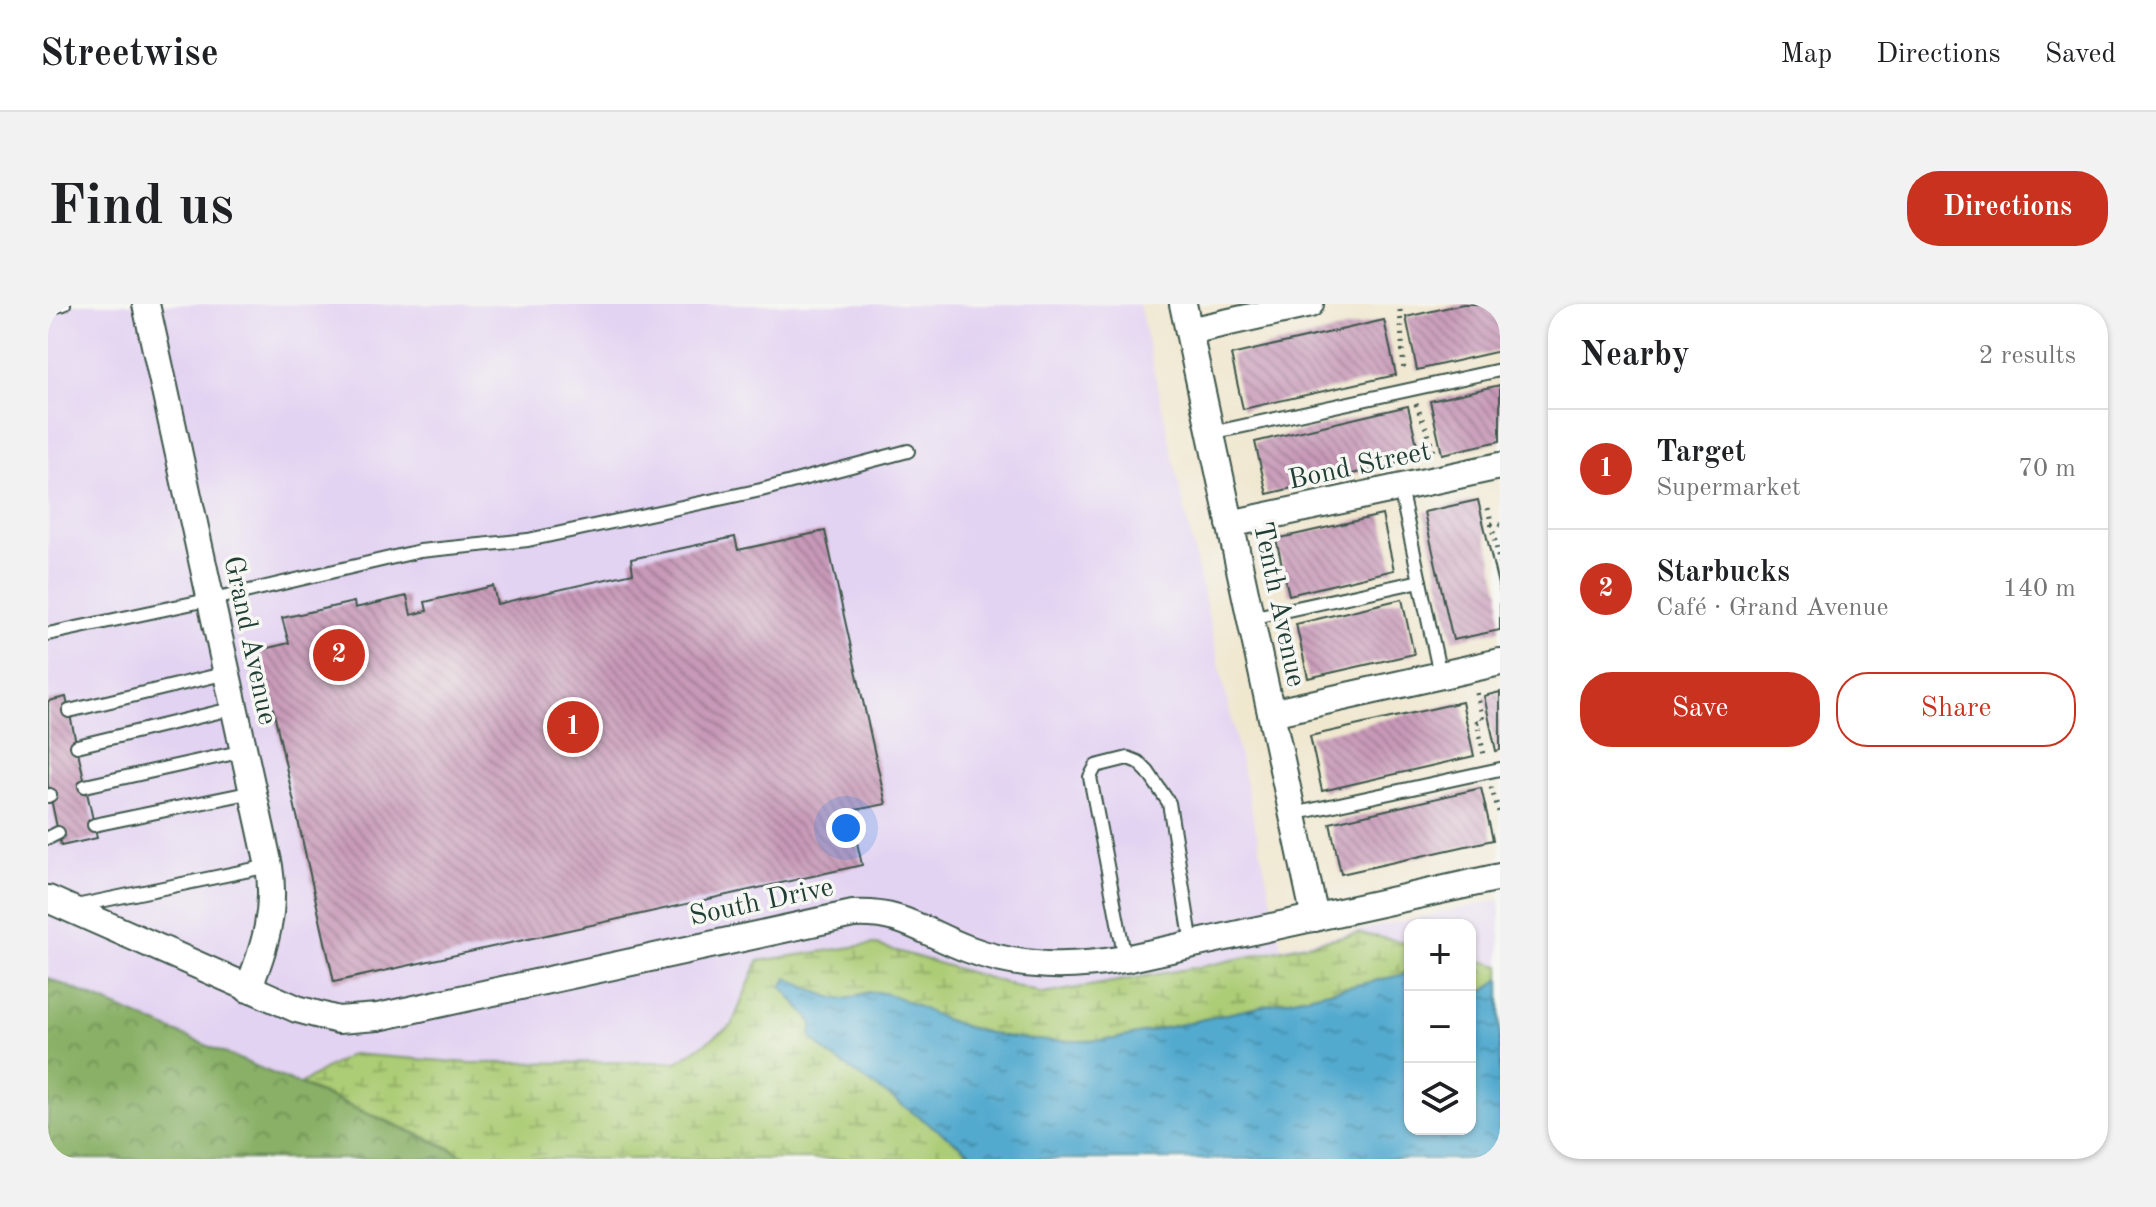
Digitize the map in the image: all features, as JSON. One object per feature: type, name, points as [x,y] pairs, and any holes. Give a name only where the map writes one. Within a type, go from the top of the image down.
[{"type":"street","name":"Grand Avenue","points":[[146,304],[269,866],[271,918],[262,954],[248,989]]},
{"type":"street","name":"Tenth Avenue","points":[[1183,304],[1315,918]]},
{"type":"street","points":[[1189,331],[1310,304]]},
{"type":"street","name":"Bond Street","points":[[1230,524],[1500,466]]},
{"type":"street","points":[[1271,713],[1500,662]]},
{"type":"street","name":"South Drive","points":[[58,904],[248,989],[319,1016],[358,1020],[828,917],[874,912],[896,916],[966,949],[1015,963],[1071,966],[1125,959],[1500,877]]},
{"type":"lane","points":[[48,308],[64,304]]},
{"type":"lane","points":[[1211,433],[1500,370]]},
{"type":"lane","points":[[48,634],[420,551],[528,540],[775,486],[908,451]]},
{"type":"lane","points":[[1400,488],[1440,675]]},
{"type":"lane","points":[[1251,618],[1420,581]]},
{"type":"lane","points":[[69,711],[227,673]]},
{"type":"lane","points":[[77,746],[235,708]]},
{"type":"lane","points":[[85,786],[244,751]]},
{"type":"lane","points":[[1125,959],[1090,777],[1096,766],[1103,762],[1128,758],[1138,762],[1169,803],[1192,944]]},
{"type":"lane","points":[[1293,814],[1500,769]]},
{"type":"lane","points":[[94,825],[253,792]]},
{"type":"lane","points":[[58,904],[269,866]]},
{"type":"path","points":[[1400,310],[1405,374]]},
{"type":"path","points":[[1415,401],[1435,460]]},
{"type":"path","points":[[1488,508],[1500,565]]},
{"type":"path","points":[[1491,524],[1500,525]]},
{"type":"path","points":[[1477,693],[1483,720],[1474,722],[1484,756]]},
{"type":"path","points":[[1490,782],[1497,816]]},
{"type":"shaded area","points":[[48,304],[1139,304],[1282,947],[1404,921],[1404,1135],[1476,1135],[1476,919],[1412,919],[1500,900],[1500,1159],[468,1159],[451,1148],[48,978]]},
{"type":"green space","points":[[1358,933],[1404,942],[1404,974],[1115,1039],[1050,1041],[1009,1037],[946,1020],[878,992],[837,1000],[782,987],[812,1022],[967,1152],[980,1159],[468,1159],[451,1148],[300,1084],[351,1054],[470,1063],[677,1062],[732,1025],[758,961],[873,944],[1043,994],[1205,966]]},
{"type":"green space","points":[[1476,960],[1500,966],[1500,979],[1483,991],[1476,986]]},
{"type":"green space","points":[[48,978],[451,1149],[468,1159],[48,1159]]},
{"type":"water","points":[[1404,974],[1404,1135],[1476,1135],[1476,986],[1483,991],[1500,979],[1500,1159],[980,1159],[828,1054],[811,1037],[812,1022],[782,987],[787,978],[839,999],[870,992],[884,993],[965,1027],[1007,1037],[1071,1041],[1115,1039]]},
{"type":"building","points":[[1463,304],[1500,304],[1500,351],[1417,370],[1406,317]]},
{"type":"building","points":[[1384,320],[1396,375],[1243,409],[1231,355]]},
{"type":"building","points":[[1500,385],[1500,441],[1442,454],[1430,401]]},
{"type":"building","points":[[1408,406],[1420,458],[1267,494],[1255,442]]},
{"type":"building","points":[[1478,500],[1500,593],[1500,630],[1453,640],[1424,512]]},
{"type":"building","points":[[1382,515],[1394,570],[1289,595],[1276,539]]},
{"type":"building","points":[[825,531],[886,804],[850,811],[862,865],[334,982],[260,650],[289,643],[282,618],[354,602],[355,608],[407,596],[411,615],[427,611],[425,602],[493,586],[497,604],[633,573],[631,559],[735,537],[738,550]]},
{"type":"building","points":[[1402,599],[1414,654],[1308,678],[1296,624]]},
{"type":"building","points":[[1500,692],[1500,750],[1496,751],[1484,696]]},
{"type":"building","points":[[66,697],[97,838],[61,846],[48,785],[48,701]]},
{"type":"building","points":[[1462,702],[1474,756],[1322,791],[1310,736]]},
{"type":"building","points":[[1481,788],[1493,840],[1341,874],[1330,823]]},
{"type":"place","name":"Starbucks","points":[[339,655]]},
{"type":"place","name":"Target","points":[[573,727]]}]
